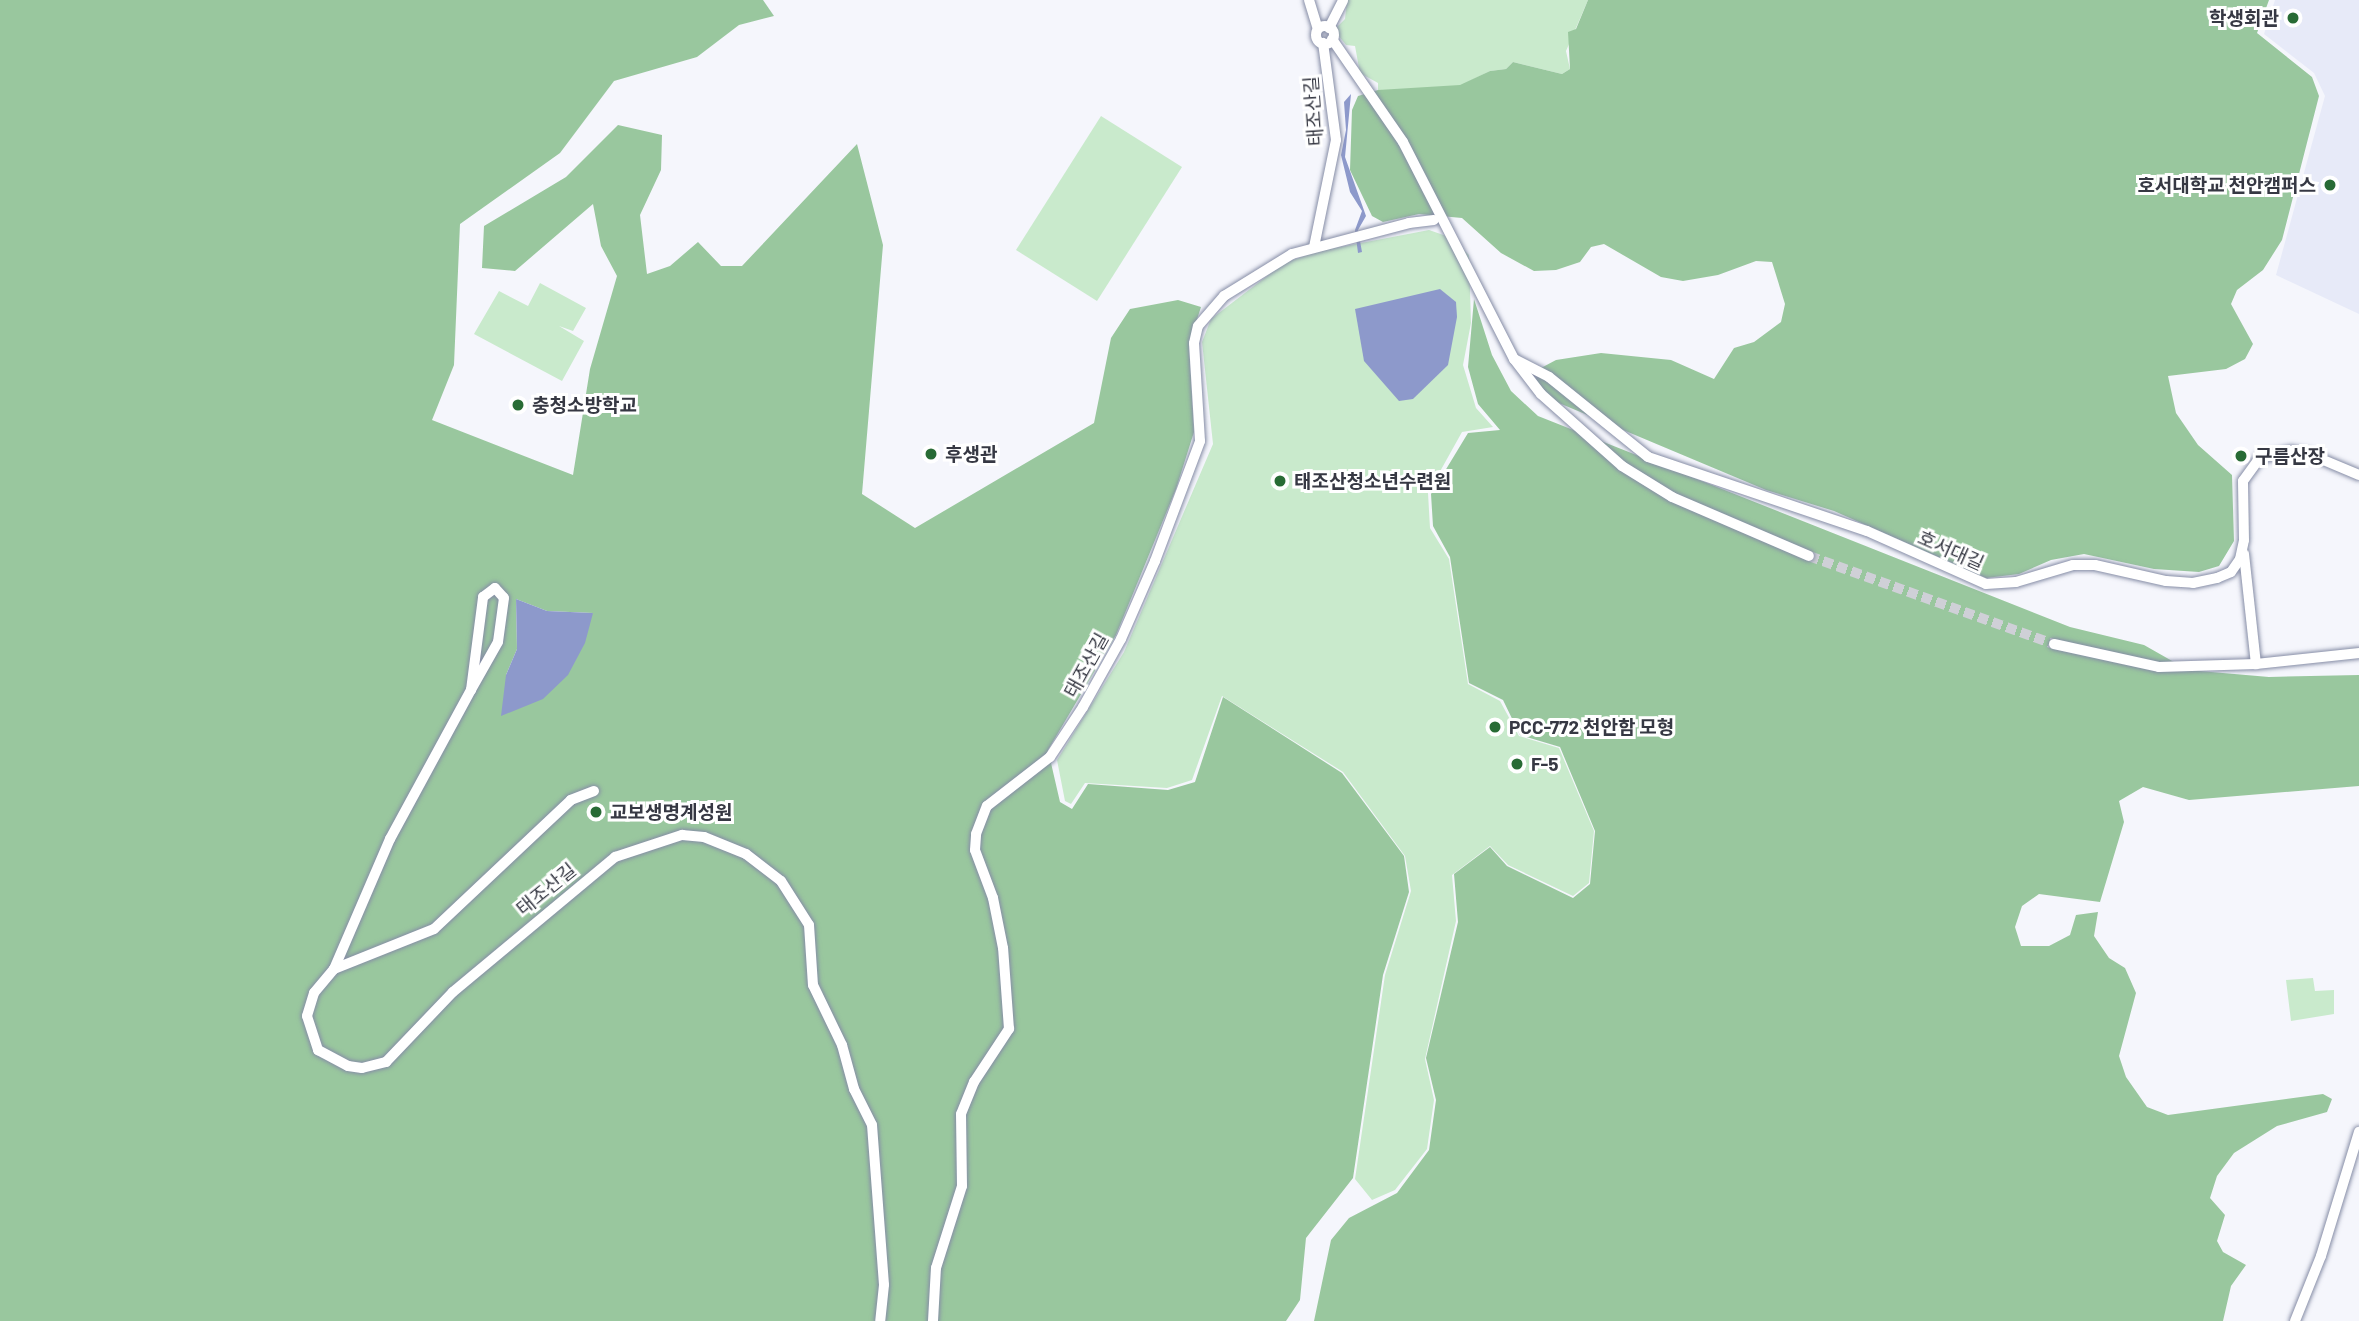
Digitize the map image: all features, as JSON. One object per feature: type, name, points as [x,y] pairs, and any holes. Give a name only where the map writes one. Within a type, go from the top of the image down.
[{"type":"street","points":[[1310,0],[1327,41],[1402,142],[1514,359],[1541,394],[1622,466],[1672,497],[1809,556]]},
{"type":"street","points":[[1327,41],[1316,38],[1343,0]]},
{"type":"street","name":"태조산길","points":[[933,1321],[936,1268],[962,1186],[961,1114],[974,1082],[1009,1029],[1003,948],[993,898],[975,850],[980,819],[998,796],[1050,757],[1121,639],[1200,441],[1194,343],[1198,326],[1224,296],[1247,279],[1314,247],[1336,140],[1327,41]]},
{"type":"street","points":[[1314,247],[1434,220]]},
{"type":"street","name":"호서대길","points":[[1514,359],[1549,377],[1648,457],[1867,531],[1986,584],[2016,582],[2063,566],[2095,565],[2193,583],[2231,572],[2243,550]]},
{"type":"street","points":[[2256,664],[2243,550],[2243,481],[2260,458],[2291,451],[2309,454],[2359,475]]},
{"type":"street","points":[[334,969],[390,839],[498,642],[504,598],[495,588],[483,597],[471,690]]},
{"type":"street","points":[[2054,644],[2159,667],[2256,664],[2359,653]]},
{"type":"street","points":[[334,969],[434,929],[570,800],[594,791]]},
{"type":"street","name":"태조산길","points":[[334,969],[314,993],[307,1016],[317,1050],[339,1063],[362,1068],[386,1062],[453,992],[614,857],[682,835],[723,843],[746,854],[781,881],[808,925],[813,985],[842,1045],[854,1089],[872,1125],[884,1285],[880,1321]]},
{"type":"street","points":[[2295,1321],[2321,1256],[2359,1132]]},
{"type":"shaded area","name":"호서대학교 천안캠퍼스","points":[[2275,0],[2359,0],[2359,314],[2276,275],[2325,96],[2314,73],[2264,34]]},
{"type":"green space","points":[[0,0],[763,0],[774,16],[739,25],[697,57],[614,81],[560,153],[460,224],[454,365],[432,420],[573,475],[590,369],[617,276],[601,246],[593,204],[515,271],[482,268],[484,226],[566,177],[618,125],[662,135],[661,170],[640,215],[647,274],[670,266],[698,242],[721,266],[742,266],[857,144],[883,245],[862,494],[915,528],[1094,423],[1111,338],[1130,309],[1178,300],[1201,307],[1189,344],[1194,432],[1176,489],[1116,635],[1048,750],[1060,802],[1072,809],[1088,784],[1168,790],[1195,782],[1223,697],[1342,773],[1404,856],[1409,892],[1383,975],[1353,1178],[1306,1238],[1300,1300],[1286,1321],[0,1321]],"holes":[[[516,599],[547,611],[593,613],[506,675],[517,649]]]},
{"type":"green space","points":[[1347,0],[1588,0],[1566,51],[1570,69],[1562,74],[1513,62],[1506,69],[1490,71],[1460,86],[1397,92],[1378,90],[1378,83],[1360,73],[1355,46],[1346,45],[1334,30],[1345,19]]},
{"type":"green space","points":[[1588,0],[2269,0],[2257,33],[2312,77],[2319,96],[2282,240],[2263,270],[2237,290],[2231,304],[2253,344],[2245,359],[2226,369],[2168,376],[2176,413],[2198,445],[2232,475],[2234,541],[2219,566],[2199,572],[2154,569],[2084,554],[2051,560],[2019,574],[1986,578],[1834,511],[1766,490],[1547,398],[1533,384],[1541,368],[1556,360],[1601,353],[1671,360],[1714,379],[1734,348],[1754,342],[1781,322],[1785,304],[1772,262],[1756,261],[1718,275],[1683,281],[1661,277],[1604,244],[1591,247],[1580,262],[1556,270],[1534,271],[1501,253],[1462,218],[1419,214],[1383,222],[1372,216],[1350,170],[1352,110],[1358,96],[1378,90],[1460,85],[1490,71],[1506,69],[1513,62],[1562,74],[1570,69],[1568,32],[1576,29]]},
{"type":"green space","points":[[1101,116],[1182,167],[1097,301],[1016,250]]},
{"type":"green space","points":[[1429,230],[1452,238],[1469,255],[1471,323],[1463,365],[1476,408],[1493,427],[1462,432],[1428,493],[1430,528],[1449,559],[1468,684],[1500,701],[1519,736],[1559,748],[1594,831],[1589,883],[1573,896],[1508,865],[1490,846],[1452,875],[1456,921],[1425,1059],[1434,1100],[1427,1149],[1395,1190],[1372,1200],[1355,1179],[1385,975],[1411,891],[1405,856],[1343,772],[1222,696],[1192,780],[1167,788],[1085,783],[1071,804],[1065,801],[1057,760],[1124,652],[1213,444],[1202,342],[1211,319],[1284,263],[1319,251]]},
{"type":"green space","points":[[540,283],[586,308],[573,331],[559,326],[584,341],[562,381],[474,334],[499,291],[528,306]]},
{"type":"green space","points":[[1474,299],[1492,355],[1511,391],[1538,416],[2070,627],[2144,645],[2188,670],[2269,677],[2359,675],[2359,786],[2189,800],[2143,787],[2119,801],[2124,822],[2100,902],[2039,894],[2022,906],[2015,927],[2021,946],[2049,946],[2070,935],[2076,915],[2098,912],[2094,936],[2109,958],[2125,968],[2136,993],[2119,1056],[2126,1077],[2147,1107],[2168,1115],[2323,1094],[2332,1099],[2327,1112],[2277,1126],[2234,1153],[2217,1176],[2210,1198],[2225,1215],[2217,1241],[2223,1252],[2246,1265],[2231,1286],[2223,1321],[1314,1321],[1331,1240],[1349,1218],[1397,1193],[1429,1150],[1436,1100],[1426,1058],[1458,922],[1454,874],[1490,847],[1507,866],[1573,898],[1590,884],[1595,831],[1560,747],[1520,735],[1503,700],[1469,683],[1450,557],[1433,526],[1431,494],[1468,433],[1500,430],[1478,404],[1468,367]]},
{"type":"green space","points":[[2313,978],[2315,991],[2334,990],[2334,1014],[2291,1021],[2286,980]]},
{"type":"water","points":[[1351,94],[1345,157],[1366,216],[1358,230],[1362,252],[1358,253],[1355,230],[1362,211],[1350,192],[1341,155],[1346,130],[1344,102]]},
{"type":"water","points":[[1440,289],[1456,302],[1457,317],[1448,365],[1413,399],[1399,401],[1364,361],[1355,309]]},
{"type":"water","points":[[516,599],[547,611],[593,613],[585,643],[568,675],[543,699],[501,716],[506,675],[517,649]]},
{"type":"tunnel","points":[[1809,556],[2054,644]]},
{"type":"place","name":"학생회관","points":[[2293,18]]},
{"type":"place","name":"호서대학교 천안캠퍼스","points":[[2330,185]]},
{"type":"place","name":"충청소방학교","points":[[518,405]]},
{"type":"place","name":"후생관","points":[[931,454]]},
{"type":"place","name":"구름산장","points":[[2241,456]]},
{"type":"place","name":"태조산청소년수련원","points":[[1280,481]]},
{"type":"place","name":"PCC-772 천안함 모형","points":[[1495,727]]},
{"type":"place","name":"F-5","points":[[1517,764]]},
{"type":"place","name":"교보생명계성원","points":[[596,812]]}]
